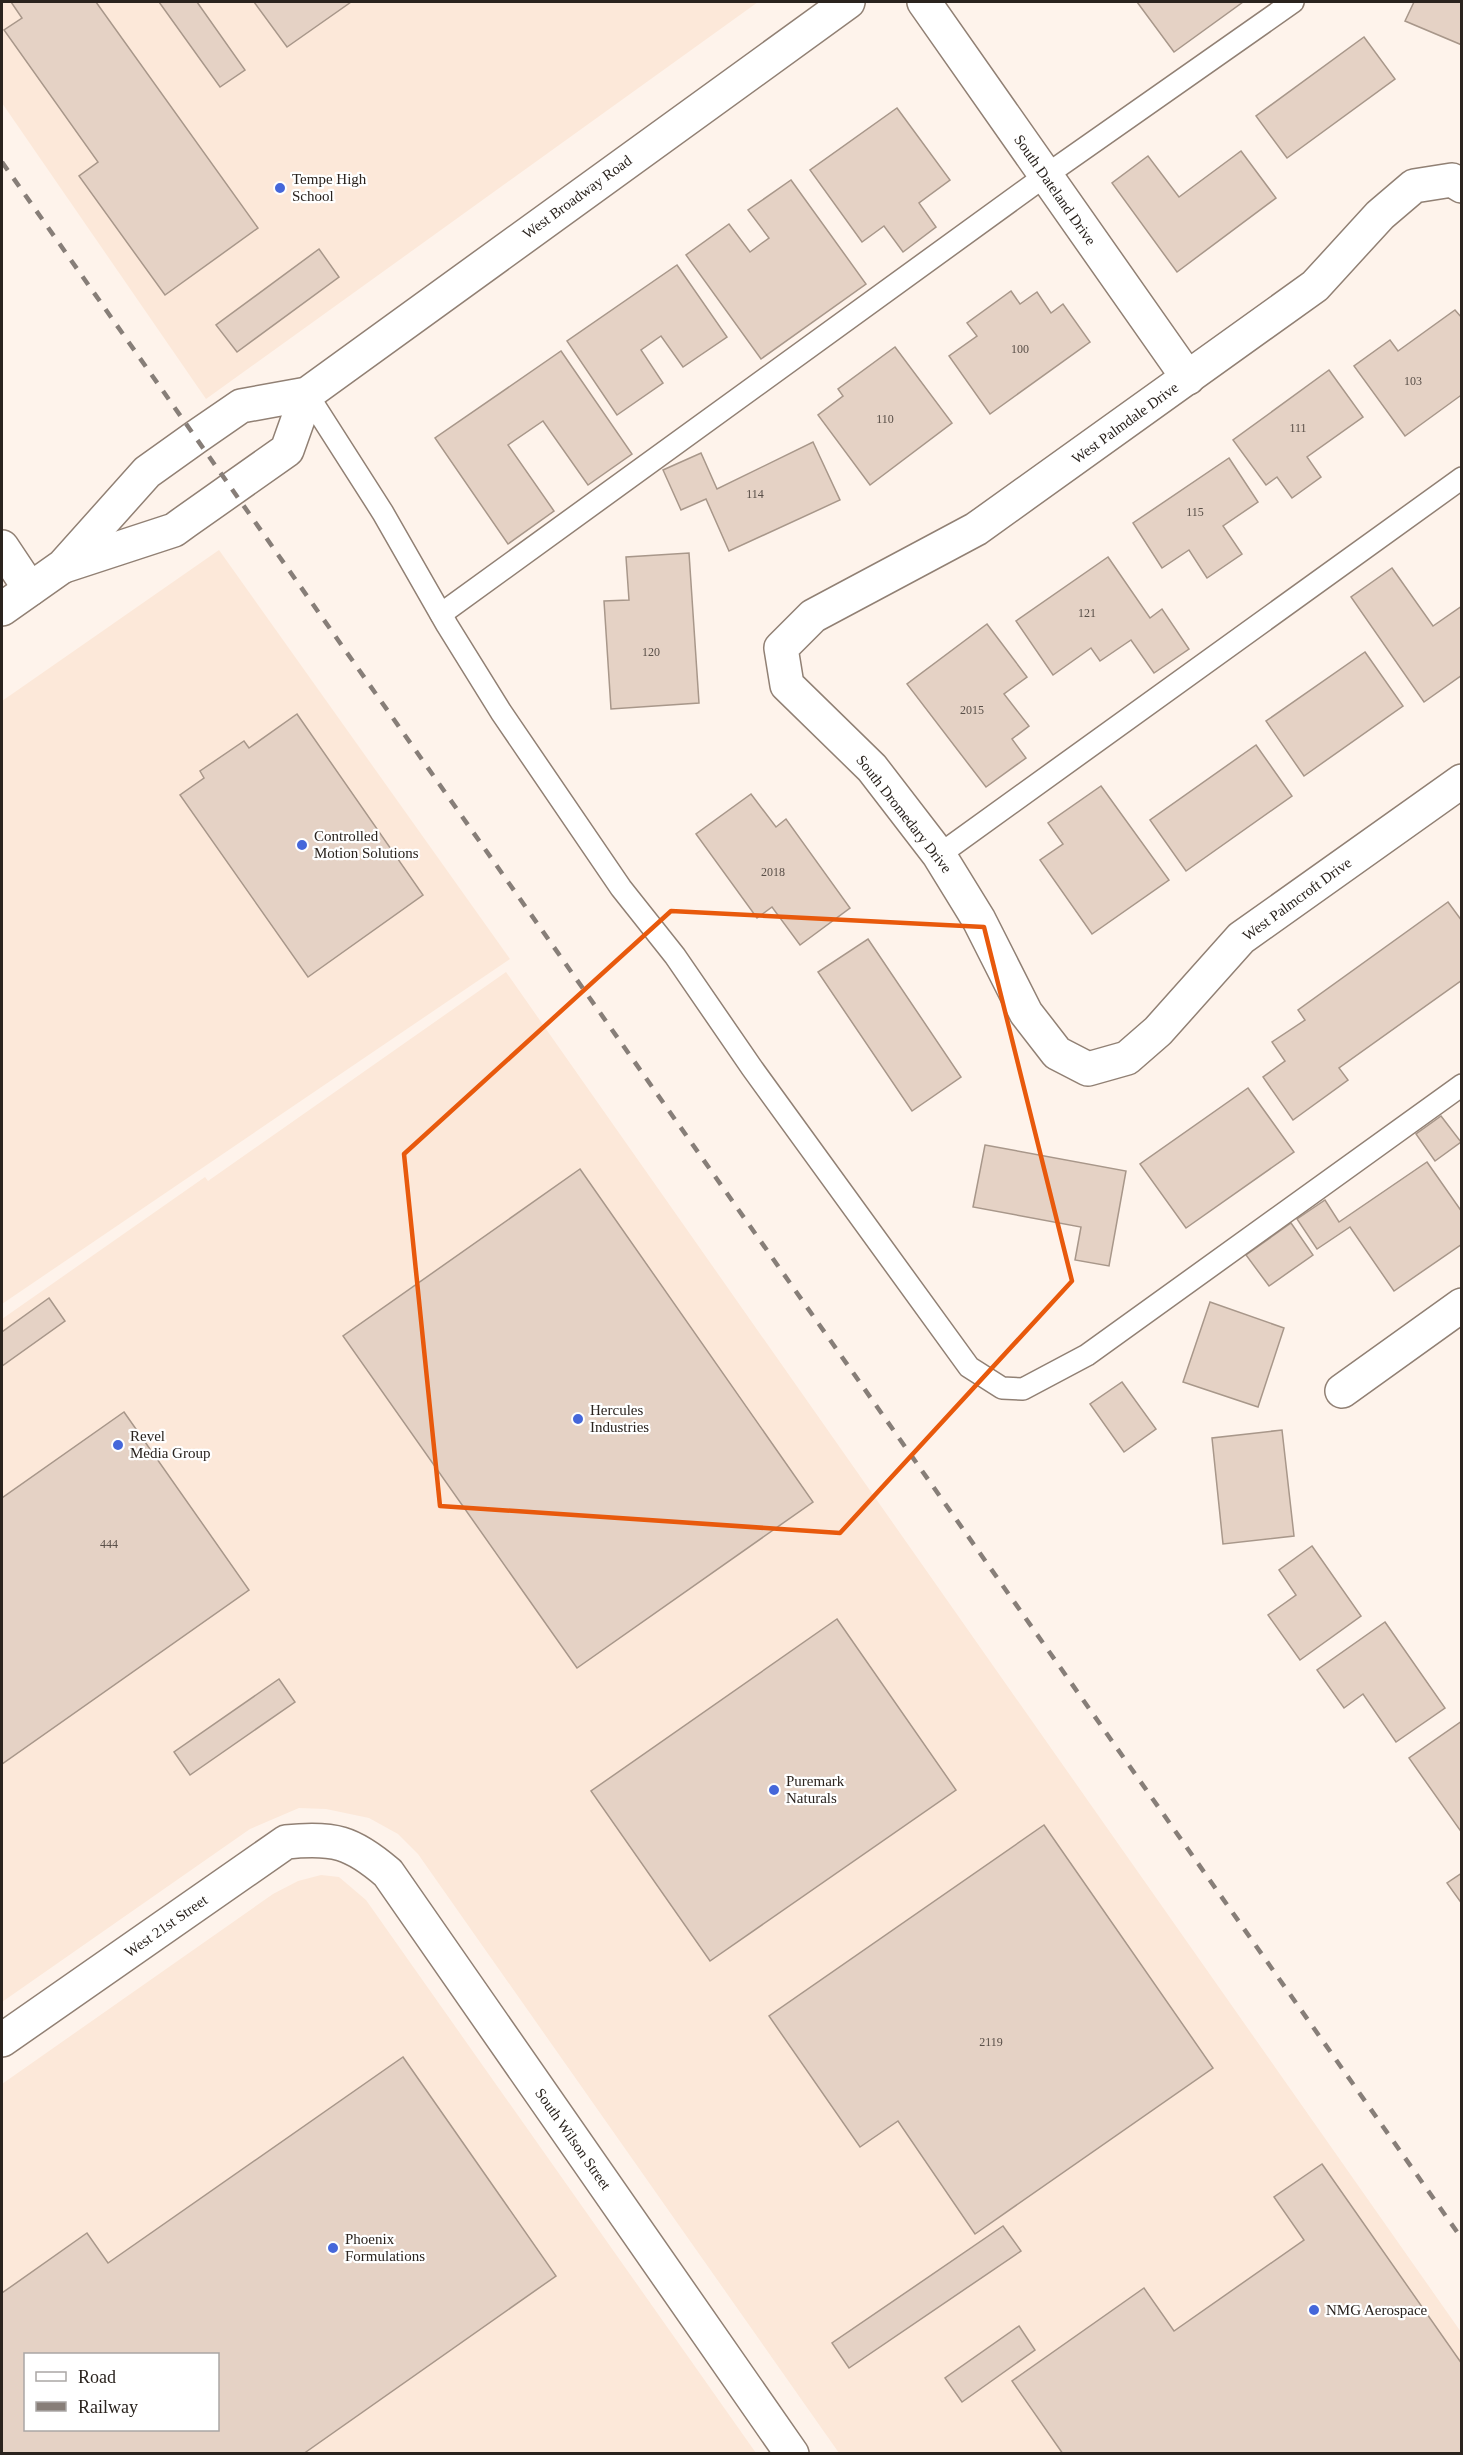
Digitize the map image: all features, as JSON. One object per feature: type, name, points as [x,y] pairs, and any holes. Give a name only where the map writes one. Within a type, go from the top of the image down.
[{"type":"street","name":"West Broadway Road","points":[[2,609],[63,566],[147,472],[241,406],[307,394],[849,2]]},
{"type":"street","name":"South Dateland Drive","points":[[924,2],[1188,378]]},
{"type":"street","name":"West Palmdale Drive","points":[[781,648],[813,616],[976,530],[1315,286],[1380,215],[1414,186],[1457,183]]},
{"type":"street","name":"West Broadway Road","points":[[63,566],[174,530],[287,450],[307,394]]},
{"type":"street","points":[[2,547],[30,589]]},
{"type":"street","name":"South Dromedary Drive","points":[[781,648],[787,685],[872,768],[939,855],[979,920],[1026,1013],[1057,1053],[1088,1069]]},
{"type":"street","name":"West Palmcroft Drive","points":[[1088,1069],[1127,1058],[1158,1031],[1241,938],[1461,781]]},
{"type":"street","points":[[1342,1391],[1461,1305]]},
{"type":"street","name":"West 21st Street","points":[[2,2040],[286,1842],[310,1839],[339,1841]]},
{"type":"street","name":"South Wilson Street","points":[[339,1841],[368,1855],[388,1873],[792,2454]]},
{"type":"lane","points":[[441,614],[1045,176],[1293,2]]},
{"type":"lane","points":[[307,394],[383,513],[501,712],[621,888],[675,956],[758,1077],[969,1366],[1002,1388],[1023,1389],[1087,1354],[1461,1085]]},
{"type":"lane","points":[[939,855],[1461,477]]},
{"type":"highlighted area","points":[[671,911],[984,927],[1072,1281],[840,1533],[440,1506],[404,1154]]},
{"type":"shaded area","name":"Tempe High School","points":[[2,2],[758,2],[206,399],[2,103]]},
{"type":"shaded area","points":[[219,550],[510,959],[2,1304],[2,701]]},
{"type":"shaded area","points":[[506,972],[1461,2332],[1461,2453],[839,2453],[418,1854],[398,1834],[369,1818],[326,1809],[299,1808],[250,1829],[2,2002],[2,1319],[205,1177],[208,1181]]},
{"type":"shaded area","points":[[321,1875],[339,1877],[366,1900],[756,2453],[2,2453],[2,2084],[273,1894],[298,1881]]},
{"type":"building","points":[[11,2],[96,2],[258,228],[165,295],[79,176],[98,162],[4,30],[22,18]]},
{"type":"building","points":[[159,2],[197,2],[245,70],[220,87]]},
{"type":"building","points":[[254,2],[351,2],[287,47]]},
{"type":"building","points":[[1137,2],[1243,2],[1174,52]]},
{"type":"building","points":[[1414,2],[1462,2],[1462,45],[1405,21]]},
{"type":"building","points":[[1364,37],[1395,79],[1287,158],[1256,116]]},
{"type":"building","points":[[897,108],[950,180],[919,203],[936,227],[903,252],[884,226],[862,242],[810,170]]},
{"type":"building","points":[[1241,151],[1276,198],[1177,272],[1112,183],[1148,156],[1179,197]]},
{"type":"building","points":[[791,180],[866,284],[761,359],[686,255],[729,224],[750,252],[769,238],[748,210]]},
{"type":"building","points":[[319,249],[339,277],[237,352],[216,325]]},
{"type":"building","points":[[677,265],[727,337],[683,367],[661,336],[641,350],[663,383],[617,415],[567,341]]},
{"type":"building","points":[[1011,291],[1020,304],[1037,292],[1051,313],[1063,304],[1090,342],[990,414],[949,356],[977,336],[967,323]]},
{"type":"building","points":[[1455,310],[1462,318],[1462,397],[1460,396],[1405,436],[1354,366],[1390,340],[1398,351]]},
{"type":"building","points":[[895,347],[952,423],[870,485],[818,415],[843,396],[838,389]]},
{"type":"building","points":[[561,351],[632,454],[588,485],[543,421],[508,445],[554,511],[508,544],[435,438]]},
{"type":"building","points":[[1329,370],[1363,417],[1307,457],[1321,477],[1292,498],[1277,477],[1266,485],[1233,440]]},
{"type":"building","points":[[813,442],[840,500],[729,551],[706,499],[681,510],[663,470],[701,453],[717,489]]},
{"type":"building","points":[[1229,458],[1258,502],[1223,526],[1242,554],[1207,578],[1189,550],[1162,568],[1133,523]]},
{"type":"building","points":[[689,553],[699,703],[611,709],[604,601],[629,600],[626,557]]},
{"type":"building","points":[[1108,557],[1150,618],[1162,609],[1189,649],[1154,673],[1131,640],[1100,661],[1091,648],[1053,675],[1016,621]]},
{"type":"building","points":[[1392,568],[1433,626],[1462,606],[1462,675],[1424,702],[1351,597]]},
{"type":"building","points":[[987,624],[1027,677],[1004,694],[1029,726],[1012,739],[1026,758],[986,787],[907,684]]},
{"type":"building","points":[[1365,652],[1403,706],[1304,776],[1266,721]]},
{"type":"building","name":"Controlled Motion Solutions","points":[[297,714],[423,895],[308,977],[180,795],[204,778],[200,771],[244,741],[249,748]]},
{"type":"building","points":[[1256,745],[1292,796],[1186,871],[1150,820]]},
{"type":"building","points":[[1101,786],[1169,880],[1092,934],[1040,860],[1063,844],[1048,823]]},
{"type":"building","points":[[751,794],[776,827],[786,819],[850,908],[800,945],[772,907],[757,918],[696,834]]},
{"type":"building","points":[[1448,902],[1462,921],[1462,980],[1339,1068],[1348,1080],[1293,1120],[1263,1077],[1285,1061],[1272,1042],[1305,1020],[1298,1010]]},
{"type":"building","points":[[868,939],[961,1077],[912,1111],[818,972]]},
{"type":"building","points":[[1248,1088],[1294,1152],[1186,1228],[1140,1164]]},
{"type":"building","points":[[1441,1116],[1461,1142],[1435,1161],[1416,1134]]},
{"type":"building","points":[[985,1145],[1126,1171],[1109,1266],[1075,1260],[1081,1227],[973,1207]]},
{"type":"building","points":[[1427,1162],[1462,1212],[1462,1244],[1394,1291],[1350,1227],[1317,1249],[1297,1219],[1325,1200],[1339,1222]]},
{"type":"building","name":"Hercules Industries","points":[[580,1169],[813,1502],[577,1668],[343,1336]]},
{"type":"building","points":[[1291,1223],[1313,1255],[1269,1286],[1246,1255]]},
{"type":"building","points":[[49,1298],[65,1321],[2,1366],[2,1332]]},
{"type":"building","points":[[1210,1302],[1284,1328],[1258,1407],[1183,1382]]},
{"type":"building","points":[[1122,1382],[1156,1429],[1124,1452],[1090,1404]]},
{"type":"building","points":[[124,1412],[249,1590],[2,1764],[2,1498]]},
{"type":"building","points":[[1282,1430],[1294,1536],[1223,1544],[1212,1438]]},
{"type":"building","points":[[1312,1546],[1361,1616],[1300,1660],[1268,1615],[1296,1595],[1279,1570]]},
{"type":"building","name":"Puremark Naturals","points":[[837,1619],[956,1790],[710,1961],[591,1791]]},
{"type":"building","points":[[1385,1622],[1445,1708],[1396,1742],[1363,1694],[1344,1708],[1317,1670]]},
{"type":"building","points":[[279,1679],[295,1702],[190,1775],[174,1752]]},
{"type":"building","points":[[1462,1721],[1462,1833],[1409,1758]]},
{"type":"building","points":[[1044,1825],[1213,2068],[975,2234],[898,2121],[860,2147],[769,2016]]},
{"type":"building","points":[[1462,1873],[1462,1904],[1447,1883]]},
{"type":"building","name":"Phoenix Formulations","points":[[403,2057],[556,2276],[303,2454],[2,2454],[2,2293],[87,2233],[108,2263]]},
{"type":"building","name":"NMG Aerospace","points":[[1322,2164],[1462,2364],[1462,2454],[1063,2454],[1012,2381],[1144,2288],[1174,2331],[1304,2240],[1274,2197]]},
{"type":"building","points":[[1003,2226],[1021,2251],[849,2368],[832,2343]]},
{"type":"building","points":[[1019,2326],[1035,2350],[962,2402],[945,2378]]},
{"type":"railway","points":[[2,162],[1462,2239]]},
{"type":"place","name":"Tempe High School","points":[[280,188]]},
{"type":"place","name":"Controlled Motion Solutions","points":[[302,845]]},
{"type":"place","name":"Hercules Industries","points":[[578,1419]]},
{"type":"place","name":"Revel Media Group","points":[[118,1445]]},
{"type":"place","name":"Puremark Naturals","points":[[774,1790]]},
{"type":"place","name":"Phoenix Formulations","points":[[333,2248]]},
{"type":"place","name":"NMG Aerospace","points":[[1314,2310]]}]
